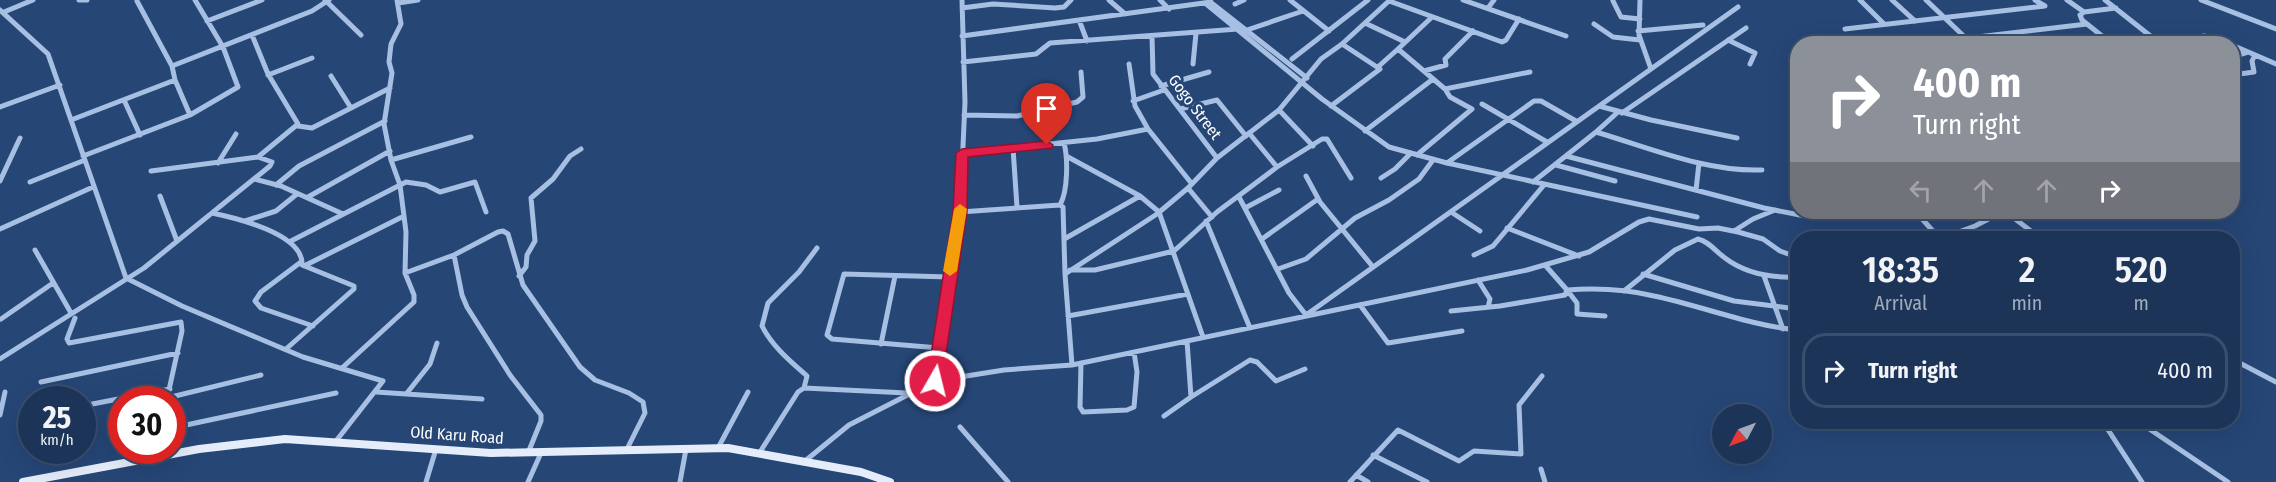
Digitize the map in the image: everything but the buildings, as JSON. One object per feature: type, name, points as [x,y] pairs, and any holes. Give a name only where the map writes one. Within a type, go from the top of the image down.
[{"type":"main road","name":"Old Karu Road","points":[[186,450],[268,440],[336,441],[528,453],[718,448],[760,452],[889,482]]},
{"type":"main road","name":"Old Karu Road","points":[[23,482],[108,463]]},
{"type":"street","points":[[33,0],[2,11],[48,54],[126,278],[182,306],[286,350],[381,379],[382,384],[336,441]]},
{"type":"street","points":[[79,0],[87,0]]},
{"type":"street","points":[[30,182],[190,115],[238,88],[238,82],[223,47],[195,0]]},
{"type":"street","points":[[207,21],[262,0]]},
{"type":"street","points":[[342,368],[414,302],[414,295],[405,273],[404,216],[400,185],[391,160],[385,121],[393,73],[389,62],[391,44],[401,24],[397,2],[418,0]]},
{"type":"street","points":[[935,381],[960,212],[964,115],[962,0]]},
{"type":"street","points":[[1049,0],[1052,8]]},
{"type":"street","points":[[962,8],[1004,2],[1052,8],[1064,7],[1071,0]]},
{"type":"street","points":[[1109,0],[1125,14]]},
{"type":"street","points":[[1160,0],[1169,9]]},
{"type":"street","points":[[1234,4],[1244,0]]},
{"type":"street","points":[[1290,0],[1329,31]]},
{"type":"street","points":[[1292,59],[1368,0]]},
{"type":"street","points":[[1463,0],[1566,36]]},
{"type":"street","points":[[1488,8],[1494,0]]},
{"type":"street","points":[[1640,0],[1638,31],[1651,69]]},
{"type":"street","points":[[1860,0],[1884,25]]},
{"type":"street","points":[[1892,0],[1915,21]]},
{"type":"street","points":[[1928,0],[1964,36]]},
{"type":"street","points":[[1845,29],[2045,6],[2035,0]]},
{"type":"street","points":[[2067,0],[2084,12],[2116,8]]},
{"type":"street","points":[[2105,0],[2151,36]]},
{"type":"street","points":[[2201,0],[2276,29]]},
{"type":"street","points":[[137,1],[172,66],[175,80],[190,115]]},
{"type":"street","points":[[172,66],[312,11],[327,1],[361,34]]},
{"type":"street","points":[[1067,272],[1159,212],[1190,186],[1217,158],[1280,110],[1321,59],[1342,44],[1390,1],[1431,18],[1502,42],[1506,40],[1519,19]]},
{"type":"street","points":[[1613,1],[1621,17],[1640,19]]},
{"type":"street","points":[[962,36],[1208,2],[1331,106],[1389,147],[1433,160],[1697,217]]},
{"type":"street","points":[[1306,315],[1738,7]]},
{"type":"street","points":[[963,62],[1036,54],[1050,43],[1242,30],[1303,11]]},
{"type":"street","points":[[2084,12],[2080,17],[2102,36]]},
{"type":"street","points":[[1331,106],[1369,79],[1379,70],[1379,66],[1431,18]]},
{"type":"street","points":[[1078,20],[1087,41]]},
{"type":"street","points":[[1365,23],[1405,42]]},
{"type":"street","points":[[1594,24],[1612,37],[1640,40]]},
{"type":"street","points":[[1983,36],[2086,24]]},
{"type":"street","points":[[1638,31],[1703,25]]},
{"type":"street","points":[[1533,182],[1620,112],[1746,28]]},
{"type":"street","points":[[1242,30],[1307,78]]},
{"type":"street","points":[[1424,71],[1446,65],[1445,58],[1473,31]]},
{"type":"street","points":[[1193,64],[1196,33]]},
{"type":"street","points":[[252,35],[268,75],[298,126]]},
{"type":"street","name":"Gogo Street","points":[[1152,36],[1152,72],[1217,158]]},
{"type":"street","points":[[1728,40],[1755,53],[1750,64]]},
{"type":"street","points":[[1342,44],[1379,66]]},
{"type":"street","points":[[2240,48],[2276,64]]},
{"type":"street","points":[[1381,178],[1472,109],[1450,97],[1445,89],[1398,50]]},
{"type":"street","points":[[2240,54],[2248,52]]},
{"type":"street","points":[[2240,74],[2254,72],[2252,61],[2255,55]]},
{"type":"street","points":[[268,75],[312,58]]},
{"type":"street","points":[[1129,64],[1133,101],[1148,129],[1190,186],[1209,219],[1250,328]]},
{"type":"street","points":[[964,115],[1017,116],[1077,102],[1083,97],[1082,72]]},
{"type":"street","points":[[1133,101],[1162,88],[1209,72]]},
{"type":"street","points":[[1445,89],[1530,72]]},
{"type":"street","points":[[331,76],[351,108]]},
{"type":"street","points":[[1365,130],[1433,79]]},
{"type":"street","points":[[71,120],[175,80]]},
{"type":"street","points":[[0,106],[60,85]]},
{"type":"street","points":[[151,171],[258,156],[298,126],[312,128],[390,88]]},
{"type":"street","points":[[124,100],[140,135]]},
{"type":"street","points":[[1180,109],[1217,100],[1277,167]]},
{"type":"street","points":[[1447,163],[1507,118],[1538,100],[1576,122]]},
{"type":"street","points":[[1482,104],[1547,142]]},
{"type":"street","points":[[1599,106],[1737,138]]},
{"type":"street","points":[[1280,110],[1312,146]]},
{"type":"street","points":[[276,185],[299,166],[385,121]]},
{"type":"street","points":[[962,153],[1097,140],[1148,129]]},
{"type":"street","points":[[1596,132],[1699,163],[1740,171],[1762,170]]},
{"type":"street","points":[[219,163],[236,134]]},
{"type":"street","points":[[391,160],[471,137]]},
{"type":"street","points":[[0,181],[20,138]]},
{"type":"street","points":[[1067,272],[1095,270],[1174,251],[1209,219],[1277,167],[1322,138],[1327,139],[1351,178]]},
{"type":"street","points":[[1064,143],[1068,157],[1140,196],[1159,212],[1203,337]]},
{"type":"street","points":[[1013,148],[1017,207]]},
{"type":"street","points":[[519,276],[526,267],[527,255],[535,241],[531,198],[553,179],[570,156],[581,149]]},
{"type":"street","points":[[308,197],[390,151]]},
{"type":"street","points":[[0,359],[73,316],[144,268],[272,164],[258,156]]},
{"type":"street","points":[[1566,156],[1790,213]]},
{"type":"street","points":[[1060,205],[1066,194],[1065,162],[1068,157]]},
{"type":"street","points":[[1278,269],[1306,259],[1340,229],[1419,179],[1433,160]]},
{"type":"street","points":[[1696,190],[1699,163]]},
{"type":"street","points":[[1556,165],[1615,181]]},
{"type":"street","points":[[1306,176],[1318,199],[1340,229],[1373,267]]},
{"type":"street","points":[[254,179],[308,197],[343,214]]},
{"type":"street","points":[[291,241],[400,185],[413,182],[440,192],[475,182],[486,212]]},
{"type":"street","points":[[1474,255],[1493,246],[1544,185]]},
{"type":"street","points":[[0,229],[93,187]]},
{"type":"street","points":[[1245,208],[1279,190]]},
{"type":"street","points":[[243,221],[276,211],[297,194]]},
{"type":"street","points":[[160,196],[177,242]]},
{"type":"street","points":[[1066,238],[1140,196]]},
{"type":"street","points":[[1239,197],[1289,293],[1306,315]]},
{"type":"street","points":[[1262,239],[1286,225],[1318,199]]},
{"type":"street","points":[[960,212],[1060,205]]},
{"type":"street","points":[[1060,205],[1063,207],[1066,238],[1072,365]]},
{"type":"street","points":[[1734,231],[1776,210]]},
{"type":"street","points":[[1451,212],[1480,231]]},
{"type":"street","points":[[212,213],[243,221],[291,241],[302,256],[302,264]]},
{"type":"street","points":[[313,326],[261,308],[255,301],[261,292],[302,264],[404,216]]},
{"type":"street","points":[[805,461],[834,436],[890,402],[935,381],[1004,370],[1072,365],[1545,265],[1579,256],[1599,247],[1639,222],[1649,219],[1699,229],[1718,228],[1734,231],[1763,239],[1780,251],[1790,255]]},
{"type":"street","points":[[1923,219],[1934,231]]},
{"type":"street","points":[[1961,231],[1990,219]]},
{"type":"street","points":[[2014,219],[2030,231]]},
{"type":"street","points":[[1507,228],[1579,256]]},
{"type":"street","points":[[405,273],[454,255],[503,231],[508,234],[519,276],[526,290],[587,375],[643,402],[645,413],[626,451]]},
{"type":"street","points":[[1624,291],[1675,250],[1698,239],[1706,241],[1734,265],[1764,276],[1790,277]]},
{"type":"street","points":[[804,388],[807,376],[783,354],[767,336],[762,326],[768,303],[799,272],[817,248]]},
{"type":"street","points":[[35,250],[73,316],[67,339],[69,343],[181,322],[182,331],[170,386]]},
{"type":"street","points":[[454,255],[462,295],[467,307],[510,375],[541,415],[541,421],[528,453]]},
{"type":"street","points":[[286,350],[354,289],[354,286],[302,264]]},
{"type":"street","points":[[1545,265],[1578,303],[1577,314],[1605,316]]},
{"type":"street","points":[[939,348],[831,339],[827,335],[844,274],[949,277]]},
{"type":"street","points":[[1643,274],[1718,297],[1790,309]]},
{"type":"street","points":[[880,344],[895,276]]},
{"type":"street","points":[[1764,276],[1783,329]]},
{"type":"street","points":[[1478,280],[1490,298],[1488,307]]},
{"type":"street","points":[[1,320],[53,283]]},
{"type":"street","points":[[1567,290],[1598,288],[1666,298],[1742,321],[1790,330]]},
{"type":"street","points":[[1451,311],[1565,295],[1567,290]]},
{"type":"street","points":[[1068,316],[1188,294]]},
{"type":"street","points":[[1360,305],[1388,343],[1462,331]]},
{"type":"street","points":[[1187,340],[1191,397]]},
{"type":"street","points":[[407,393],[431,363],[436,354],[437,343]]},
{"type":"street","points":[[41,382],[177,352]]},
{"type":"street","points":[[1081,363],[1081,410],[1086,414],[1127,410],[1134,407],[1137,372],[1134,352]]},
{"type":"street","points":[[1164,416],[1250,360],[1257,362],[1276,381],[1305,369]]},
{"type":"street","points":[[2240,363],[2276,382]]},
{"type":"street","points":[[186,394],[261,375]]},
{"type":"street","points":[[1350,482],[1398,430],[1459,461],[1474,451],[1521,454],[1518,418],[1520,405],[1542,376]]},
{"type":"street","points":[[760,452],[798,392],[804,388],[910,393]]},
{"type":"street","points":[[0,415],[5,392]]},
{"type":"street","points":[[375,392],[482,399]]},
{"type":"street","points":[[718,448],[748,392]]},
{"type":"street","points":[[186,425],[336,393]]},
{"type":"street","points":[[960,427],[1008,482]]},
{"type":"street","points":[[2108,429],[2142,482]]},
{"type":"street","points":[[2149,429],[2228,482]]},
{"type":"street","points":[[426,482],[436,449]]},
{"type":"street","points":[[680,482],[686,449]]},
{"type":"street","points":[[528,482],[541,453]]},
{"type":"street","points":[[1373,455],[1427,482]]},
{"type":"street","points":[[1541,469],[1545,482]]},
{"type":"street","points":[[1356,475],[1368,482]]},
{"type":"slow traffic","points":[[950,271],[960,209]]},
{"type":"route","points":[[935,381],[960,212],[962,153],[1047,145]]}]
